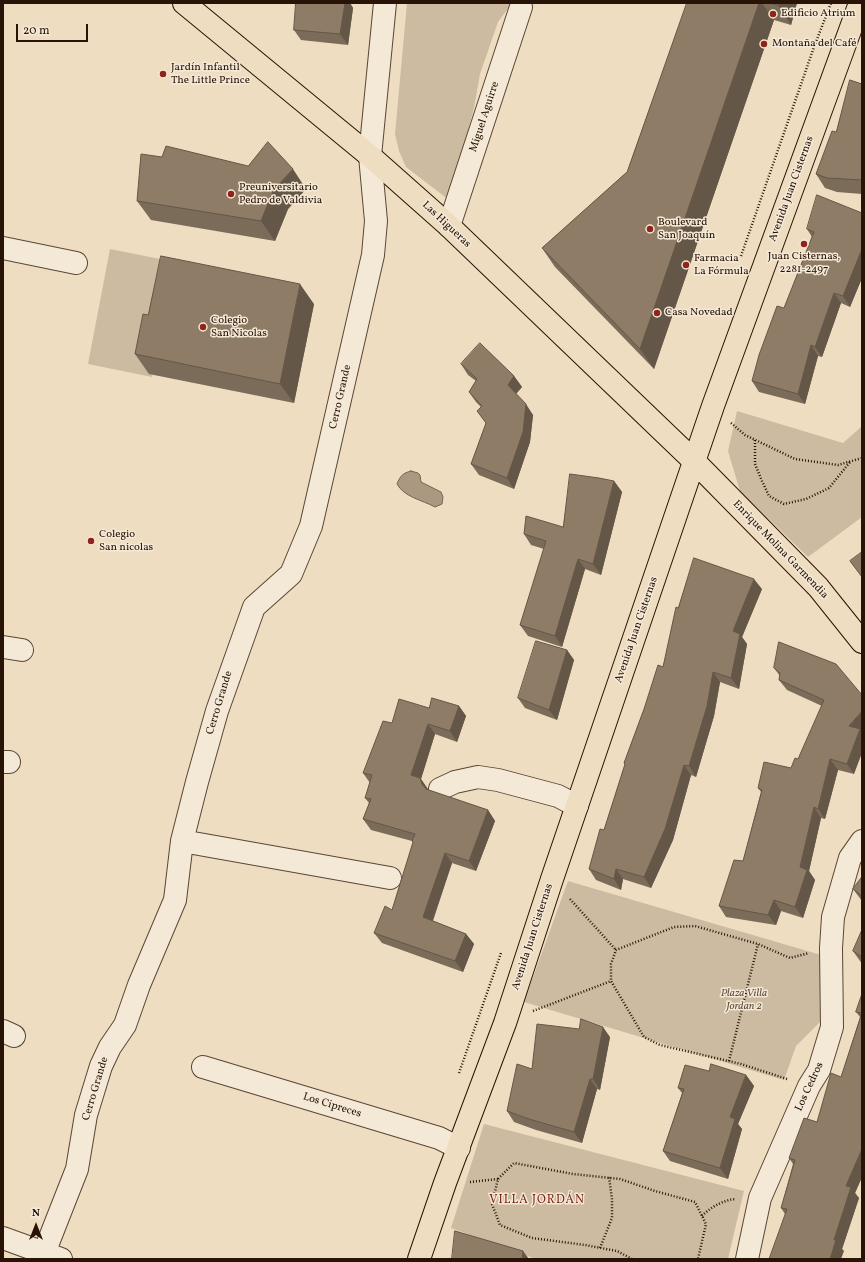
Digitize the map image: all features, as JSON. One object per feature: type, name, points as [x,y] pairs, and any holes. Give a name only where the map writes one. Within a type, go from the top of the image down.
[{"type":"main road","name":"Las Higueras","points":[[184,3],[370,156],[449,226],[694,462]]},
{"type":"main road","name":"Avenida Juan Cisternas","points":[[419,1259],[445,1183],[505,1022],[552,879],[713,406],[860,3]]},
{"type":"main road","name":"Enrique Molina Garmendia","points":[[694,462],[818,587],[862,642]]},
{"type":"street","points":[[370,156],[385,3]]},
{"type":"street","name":"Miguel Aguirre","points":[[449,226],[522,8]]},
{"type":"street","name":"Cerro Grande","points":[[52,1256],[78,1170],[86,1115],[100,1066],[110,1047],[125,1025],[139,985],[175,900],[182,841],[217,711],[254,607],[291,574],[311,526],[373,255],[376,221],[370,156]]},
{"type":"street","points":[[3,248],[76,263]]},
{"type":"street","points":[[440,788],[455,782],[478,777],[498,780],[558,796],[577,806]]},
{"type":"street","points":[[182,841],[390,878]]},
{"type":"street","name":"Los Cedros","points":[[747,1259],[760,1198],[809,1086],[819,1070],[832,1027],[831,948],[833,917],[850,858],[862,841]]},
{"type":"street","name":"Los Cipreces","points":[[203,1067],[439,1138],[459,1148]]},
{"type":"street","points":[[3,1238],[52,1256]]},
{"type":"path","points":[[713,406],[745,435],[795,459],[838,465],[862,458]]},
{"type":"path","points":[[755,440],[755,464],[762,481],[769,496],[784,504],[806,499],[829,488],[850,461]]},
{"type":"path","points":[[552,879],[616,950]]},
{"type":"path","points":[[809,1086],[729,1061],[660,1045],[644,1037],[611,981],[611,964],[616,950],[674,927],[694,926],[758,944],[790,958],[831,948]]},
{"type":"path","points":[[729,1061],[758,944]]},
{"type":"path","points":[[505,1022],[611,981]]},
{"type":"path","points":[[632,1259],[617,1251],[532,1238],[500,1225],[492,1204],[498,1179],[514,1163],[573,1174],[620,1179],[655,1191],[695,1202],[706,1224],[698,1259]]},
{"type":"path","points":[[600,1248],[612,1218],[612,1199],[608,1178]]},
{"type":"path","points":[[702,1216],[712,1207],[732,1199],[760,1198]]},
{"type":"green space","points":[[407,3],[512,3],[498,22],[480,74],[474,108],[449,200],[406,167],[399,151],[395,134]]},
{"type":"green space","points":[[110,249],[175,262],[152,377],[88,364]]},
{"type":"green space","points":[[737,411],[843,443],[862,426],[862,517],[808,557],[740,491],[728,451]]},
{"type":"green space","name":"Plaza Villa Jordan 2","points":[[568,881],[828,957],[829,1013],[796,1046],[784,1080],[524,1002]]},
{"type":"green space","points":[[484,1124],[744,1191],[728,1259],[536,1259],[451,1228]]},
{"type":"shaded area","points":[[411,471],[420,475],[421,482],[441,492],[443,497],[442,504],[435,507],[409,495],[400,488],[397,484],[399,479],[402,475]]},
{"type":"building","points":[[296,3],[345,3],[340,34],[294,30]]},
{"type":"building","name":"Boulevard San Joaquín","points":[[687,3],[759,3],[640,349],[542,248],[627,172]]},
{"type":"building","points":[[850,80],[862,84],[862,180],[827,178],[816,174],[832,131],[836,132]]},
{"type":"building","points":[[268,142],[293,169],[274,189],[261,221],[137,201],[141,154],[162,157],[166,146],[248,166]]},
{"type":"building","points":[[817,195],[862,213],[862,249],[843,296],[834,293],[815,347],[811,345],[798,394],[752,381],[759,355],[777,306],[784,308],[814,232],[807,229]]},
{"type":"building","points":[[161,256],[300,284],[280,384],[135,354],[143,314],[148,315]]},
{"type":"building","points":[[480,343],[514,376],[508,385],[526,404],[523,432],[507,478],[471,464],[486,423],[477,411],[482,406],[469,392],[477,379],[461,364]]},
{"type":"building","points":[[570,474],[614,481],[593,564],[578,559],[555,636],[520,625],[546,541],[524,534],[526,516],[563,527]]},
{"type":"building","points":[[862,552],[862,577],[850,561]]},
{"type":"building","points":[[694,558],[754,579],[733,631],[740,634],[731,678],[713,672],[707,706],[689,766],[684,765],[665,829],[644,877],[616,869],[614,879],[589,869],[600,829],[604,830],[625,764],[624,763],[658,665],[663,667],[676,607],[678,608]]},
{"type":"building","points":[[536,641],[567,650],[549,710],[518,698]]},
{"type":"building","points":[[779,642],[836,664],[862,695],[862,711],[849,726],[860,729],[847,764],[830,759],[818,809],[814,807],[800,867],[807,870],[795,907],[774,900],[768,915],[719,906],[734,860],[743,861],[762,790],[758,788],[764,762],[791,768],[795,758],[798,759],[824,700],[779,680],[780,673],[774,668]]},
{"type":"building","points":[[432,698],[459,706],[450,731],[428,724],[411,775],[420,778],[426,789],[488,810],[469,861],[445,853],[423,917],[466,934],[455,961],[374,933],[385,906],[392,910],[415,834],[363,819],[371,799],[365,798],[372,775],[363,773],[383,721],[392,723],[399,699],[429,708]]},
{"type":"building","points":[[862,877],[862,896],[853,889]]},
{"type":"building","points":[[862,930],[862,957],[853,951]]},
{"type":"building","points":[[862,994],[862,1013],[856,1012]]},
{"type":"building","points":[[862,1013],[862,1149],[846,1186],[851,1187],[834,1240],[836,1240],[830,1259],[769,1259],[787,1209],[781,1208],[795,1160],[789,1158],[804,1118],[817,1122],[831,1073],[841,1077]]},
{"type":"building","points":[[581,1019],[603,1027],[593,1079],[590,1079],[574,1132],[507,1111],[517,1064],[532,1069],[537,1024],[579,1029]]},
{"type":"building","points":[[711,1064],[746,1075],[730,1117],[735,1119],[720,1168],[663,1151],[684,1089],[678,1088],[685,1065],[709,1071]]},
{"type":"building","points":[[455,1231],[523,1251],[522,1259],[452,1259]]},
{"type":"place","name":"Edificio Atrium","points":[[773,14]]},
{"type":"place","name":"Montaña del Café","points":[[764,44]]},
{"type":"place","name":"Jardín Infantil The Little Prince","points":[[163,74]]},
{"type":"place","name":"Preuniversitario Pedro de Valdivia","points":[[231,194]]},
{"type":"place","name":"Boulevard San Joaquín","points":[[650,229]]},
{"type":"place","name":"Juan Cisternas, 2281-2497","points":[[804,244]]},
{"type":"place","name":"Farmacia La Fórmula","points":[[686,265]]},
{"type":"place","name":"Casa Novedad","points":[[657,313]]},
{"type":"place","name":"Colegio San Nicolas","points":[[203,327]]},
{"type":"place","name":"Colegio San nicolas","points":[[91,541]]},
{"type":"district","name":"VILLA JORDÁN","points":[[537,1201]]}]
